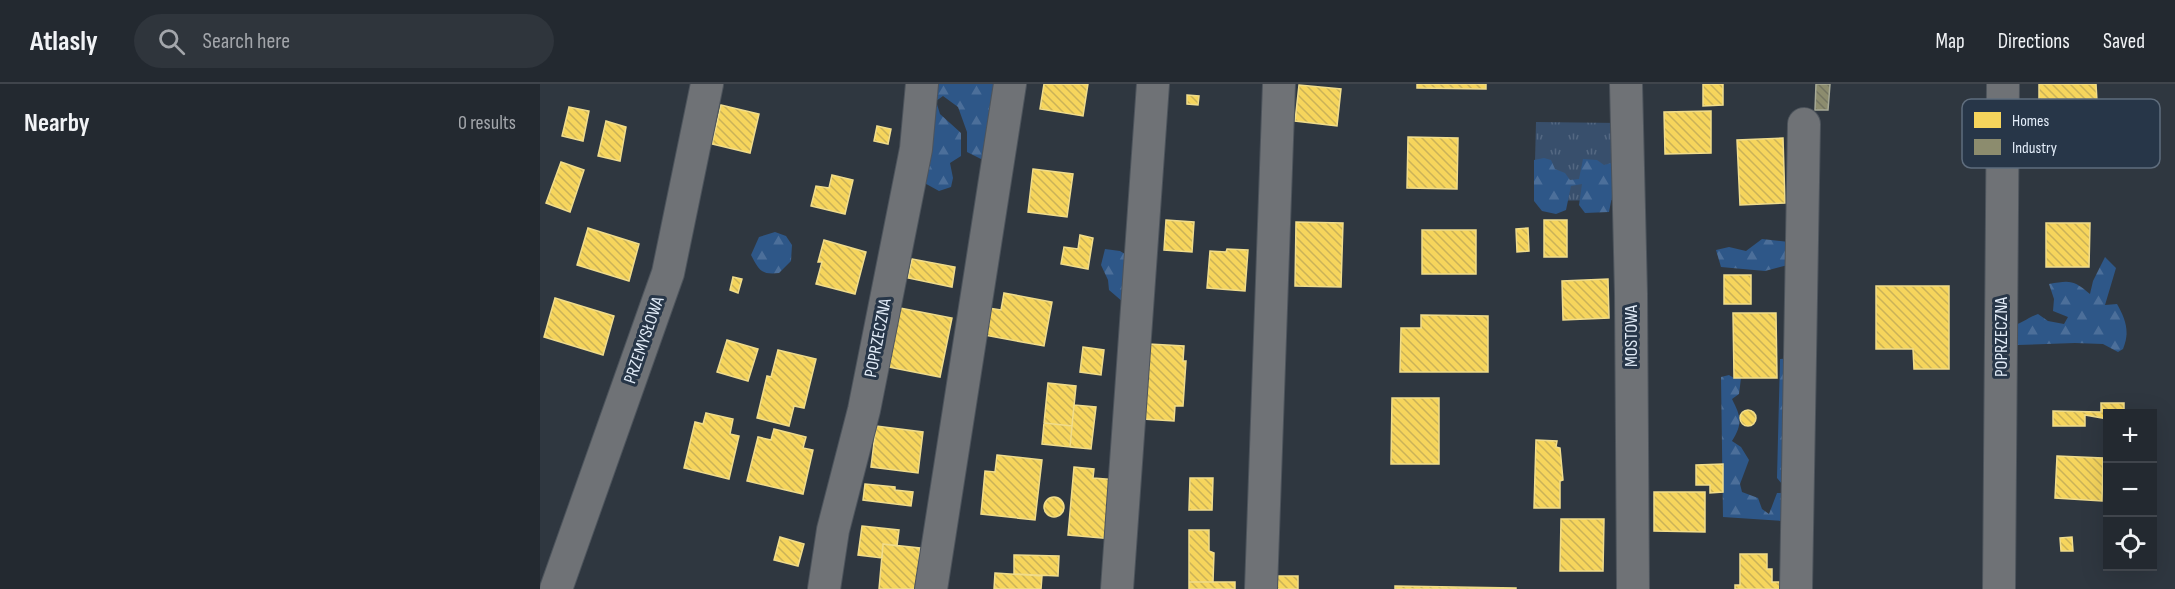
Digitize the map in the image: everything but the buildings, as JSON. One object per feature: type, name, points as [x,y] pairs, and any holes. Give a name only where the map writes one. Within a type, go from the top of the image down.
[{"type":"street","name":"PRZEMYSŁOWA","points":[[556,589],[668,273],[707,84]]},
{"type":"street","name":"POPRZECZNA","points":[[824,589],[832,530],[864,410],[916,149],[922,84]]},
{"type":"street","points":[[931,589],[1010,84]]},
{"type":"street","points":[[1117,589],[1153,84]]},
{"type":"street","points":[[1261,589],[1280,84]]},
{"type":"street","name":"MOSTOWA","points":[[1626,84],[1631,294],[1633,589]]},
{"type":"street","name":"POPRZECZNA","points":[[2003,84],[2003,99]]},
{"type":"street","points":[[1796,589],[1804,124]]},
{"type":"street","name":"POPRZECZNA","points":[[1999,589],[2002,168]]},
{"type":"green space","points":[[934,84],[1004,84],[989,163],[967,152],[967,132],[958,107],[943,96],[936,101],[940,114],[961,133],[961,156],[950,163],[953,178],[951,187],[939,191],[919,180]]},
{"type":"green space","points":[[1536,122],[1620,123],[1620,200],[1534,201]]},
{"type":"green space","points":[[1544,158],[1551,160],[1555,169],[1565,173],[1570,180],[1579,179],[1583,159],[1597,160],[1604,165],[1619,161],[1609,212],[1585,213],[1579,205],[1582,184],[1571,186],[1566,210],[1556,214],[1542,211],[1534,201],[1534,160]]},
{"type":"green space","points":[[775,232],[786,236],[792,245],[791,261],[779,273],[768,273],[759,268],[751,255],[759,237]]},
{"type":"green space","points":[[1762,239],[1789,242],[1788,265],[1765,271],[1721,267],[1716,250],[1729,247],[1746,251]]},
{"type":"green space","points":[[1105,249],[1120,251],[1133,259],[1123,302],[1109,290],[1108,280],[1101,265]]},
{"type":"green space","points":[[2105,257],[2116,268],[2105,305],[2117,304],[2123,315],[2127,332],[2123,349],[2118,352],[2103,344],[2017,345],[2013,339],[2014,325],[2038,314],[2048,321],[2064,324],[2068,317],[2053,311],[2054,299],[2049,284],[2071,282],[2090,294],[2093,281]]},
{"type":"green space","points":[[1797,358],[1797,522],[1723,517],[1721,377],[1729,375],[1741,378],[1739,394],[1732,399],[1740,420],[1732,441],[1741,447],[1749,460],[1740,484],[1742,492],[1758,498],[1762,509],[1769,514],[1777,493],[1782,493],[1782,484],[1777,478],[1780,359]]}]
